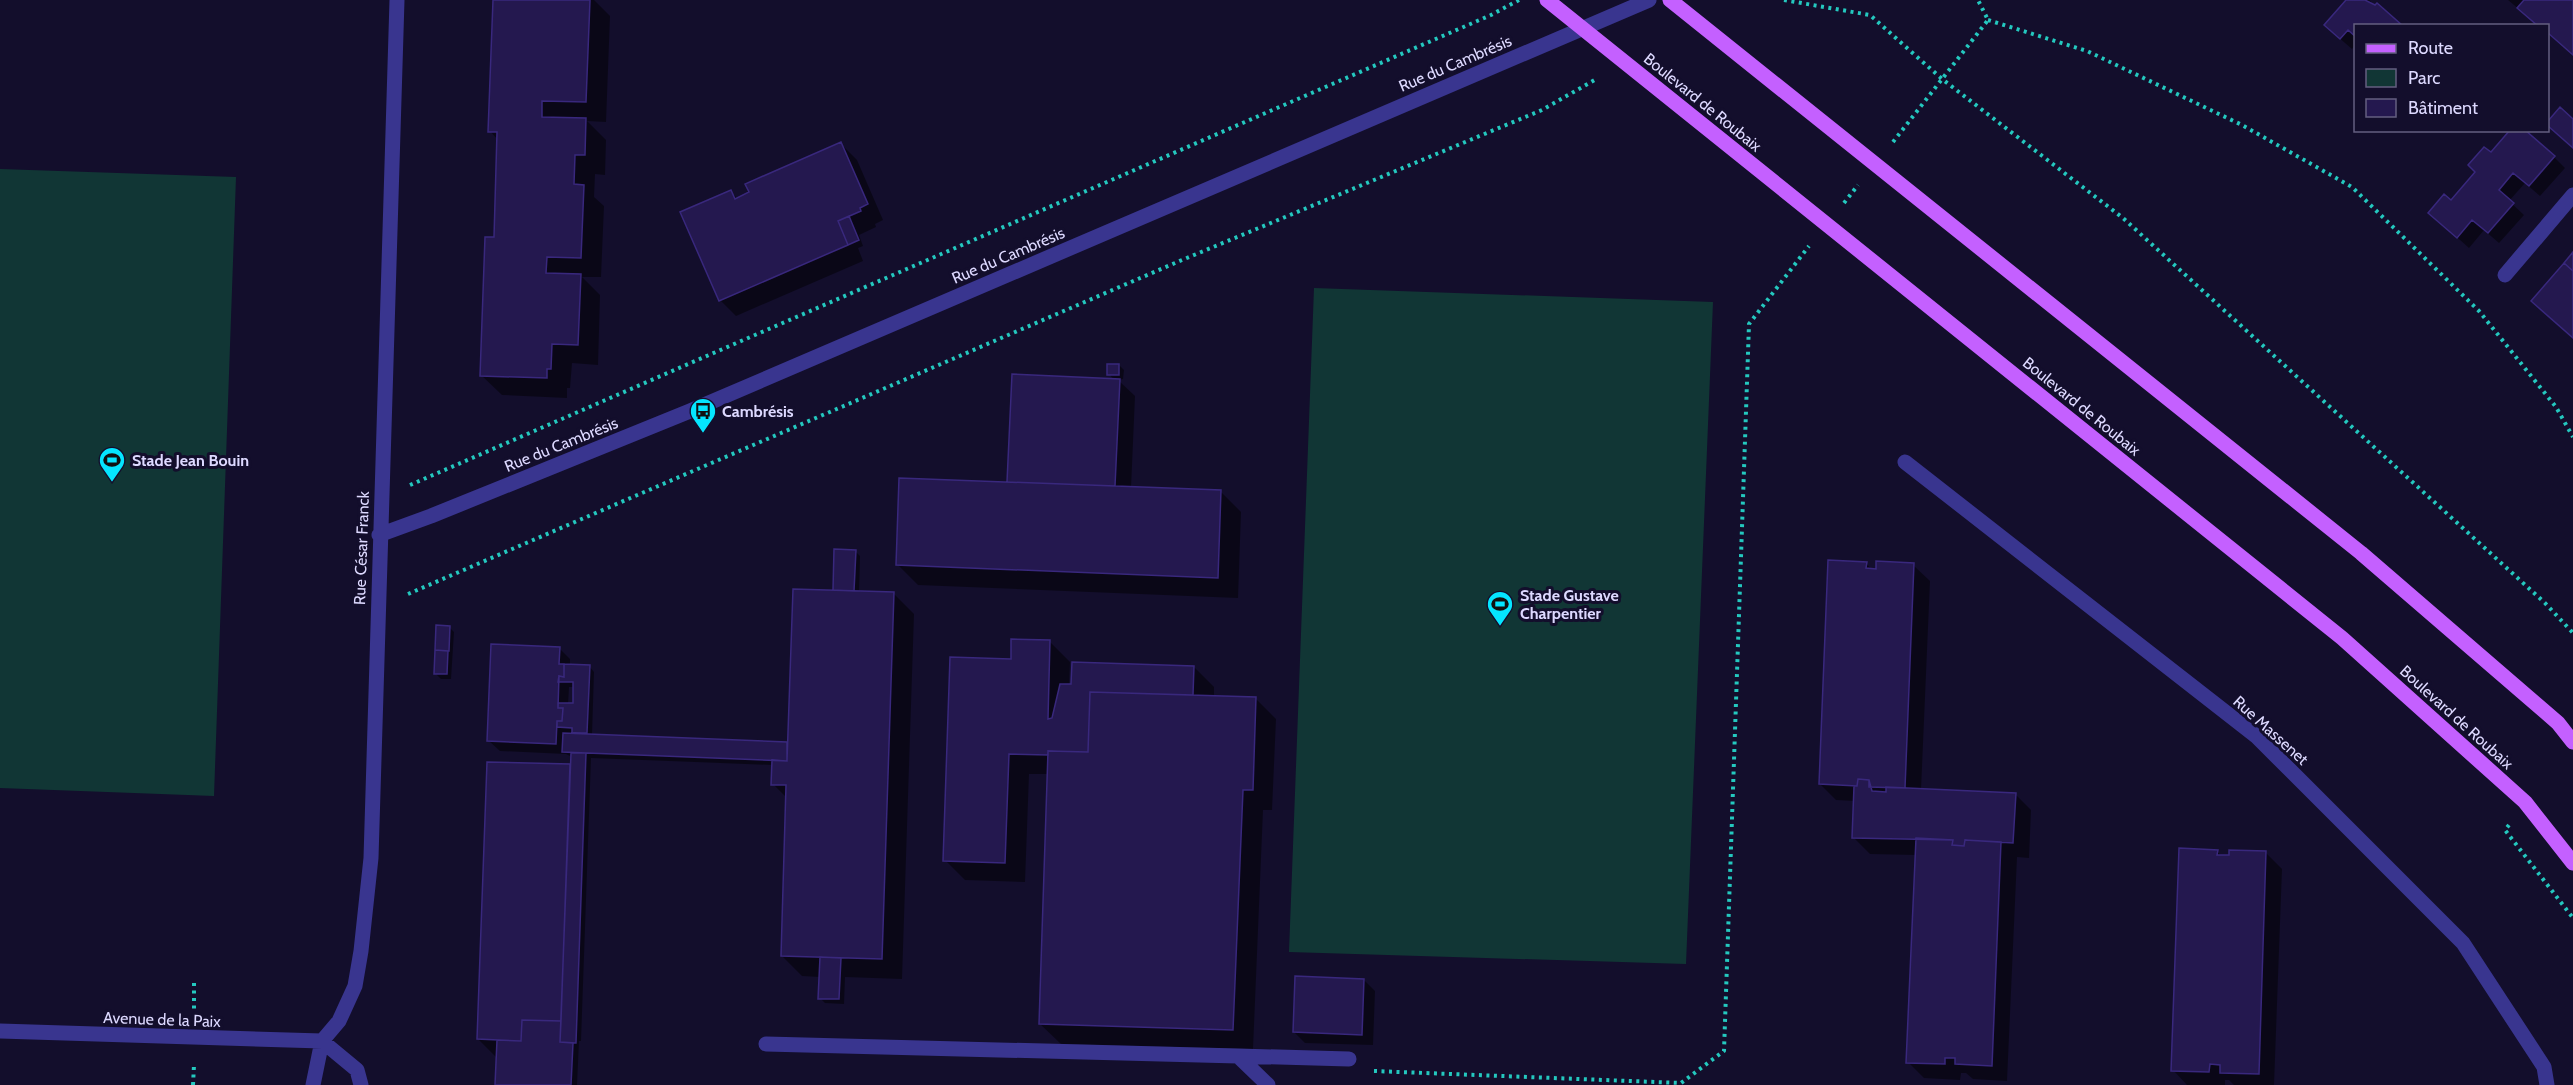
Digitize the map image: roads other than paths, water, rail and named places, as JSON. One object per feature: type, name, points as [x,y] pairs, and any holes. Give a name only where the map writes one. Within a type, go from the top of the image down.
[{"type":"main road","name":"Boulevard de Roubaix","points":[[1547,0],[2342,638],[2524,802],[2573,863]]},
{"type":"main road","points":[[1670,0],[2361,553],[2558,723],[2573,742]]},
{"type":"street","name":"Rue César Franck","points":[[313,1085],[322,1041],[339,1022],[355,986],[361,951],[370,858],[397,0]]},
{"type":"street","name":"Rue du Cambrésis","points":[[379,535],[690,411],[1649,0]]},
{"type":"street","points":[[2505,275],[2573,195]]},
{"type":"street","name":"Rue Massenet","points":[[1905,462],[2256,736],[2463,943],[2544,1067],[2547,1085]]},
{"type":"street","name":"Avenue de la Paix","points":[[0,1031],[322,1041]]},
{"type":"street","points":[[322,1041],[357,1070],[361,1085]]},
{"type":"street","points":[[766,1044],[1349,1059]]},
{"type":"street","points":[[1238,1056],[1268,1085]]},
{"type":"place","name":"Cambrésis","points":[[703,434]]},
{"type":"place","name":"Stade Jean Bouin","points":[[112,483]]},
{"type":"place","name":"Stade Gustave Charpentier","points":[[1500,627]]}]
